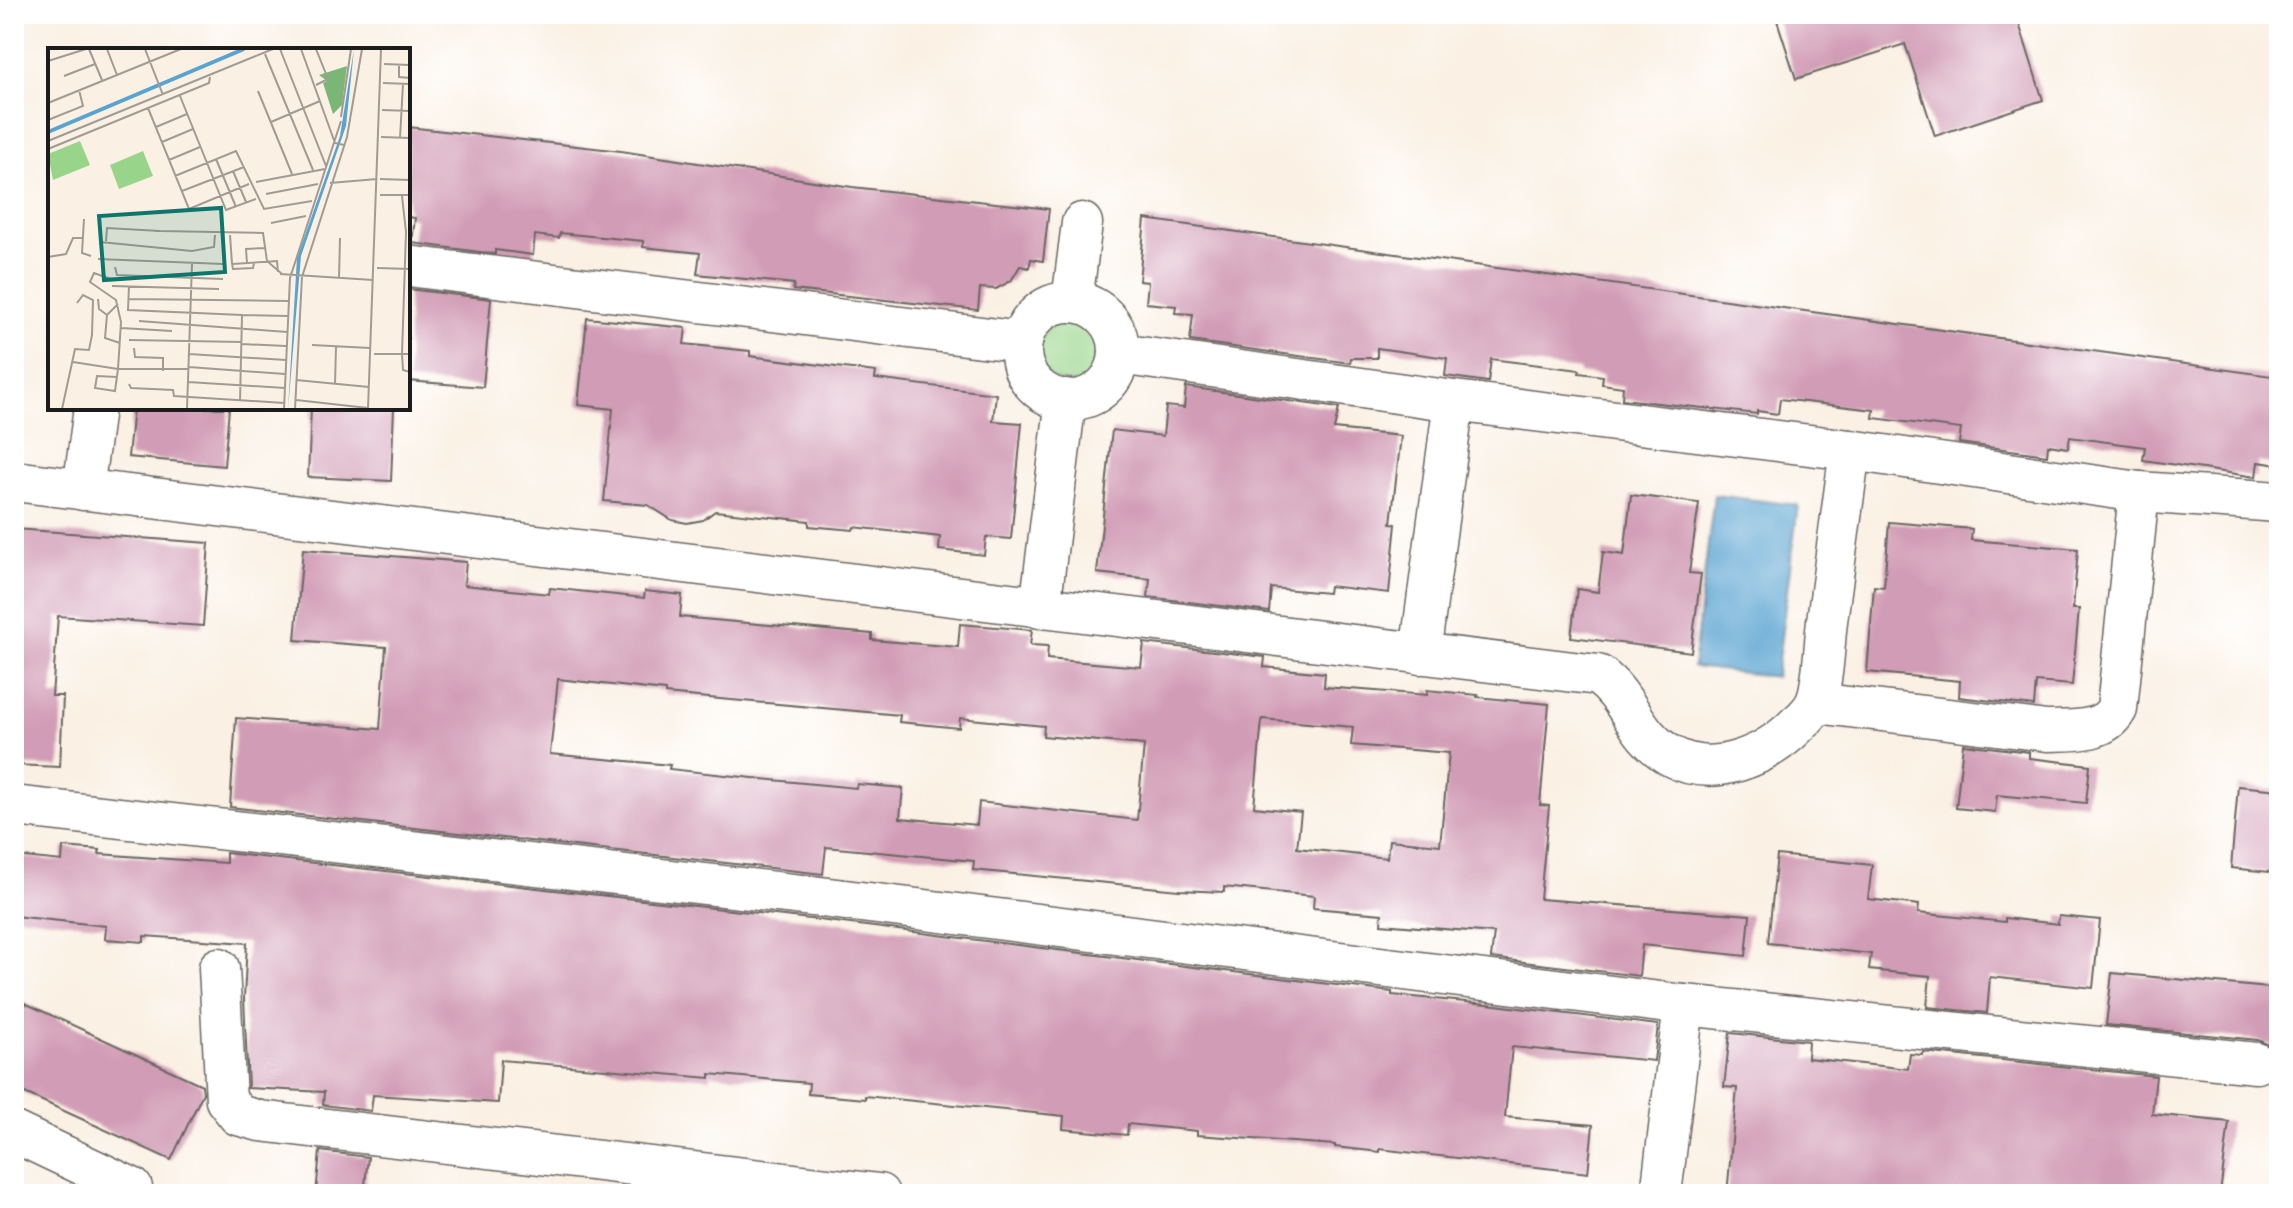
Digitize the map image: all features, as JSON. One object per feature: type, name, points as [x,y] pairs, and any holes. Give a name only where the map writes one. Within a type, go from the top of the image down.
[{"type":"street","points":[[1072,302],[1082,223]]},
{"type":"street","points":[[410,266],[1022,342]]},
{"type":"street","points":[[1072,302],[1103,314],[1115,333],[1119,354],[1112,375],[1098,391],[1088,396],[1066,399],[1044,392],[1028,376],[1021,353],[1022,342],[1032,321],[1040,313],[1061,303],[1072,302]]},
{"type":"street","points":[[1119,354],[1454,401],[1850,450],[2139,492],[2279,502]]},
{"type":"street","points":[[1040,608],[1066,399]]},
{"type":"street","points":[[1420,654],[1454,401]]},
{"type":"street","points":[[83,490],[94,410]]},
{"type":"street","points":[[14,481],[1598,675],[1620,694],[1634,722],[1651,742],[1673,758],[1702,764],[1730,764],[1757,756],[1781,741],[1816,703],[1850,450]]},
{"type":"street","points":[[1816,703],[2047,731],[2102,725],[2112,718],[2117,709],[2139,492]]},
{"type":"street","points":[[14,806],[829,898],[1684,1005],[2256,1063]]},
{"type":"street","points":[[219,968],[226,1100],[238,1115],[291,1125],[879,1194]]},
{"type":"street","points":[[1661,1194],[1684,1005]]},
{"type":"street","points":[[14,1132],[132,1188]]},
{"type":"green space","points":[[1070,319],[1088,325],[1096,333],[1102,351],[1096,369],[1088,377],[1070,383],[1052,377],[1044,369],[1038,351],[1044,333],[1052,325]]},
{"type":"water","points":[[1714,495],[1798,505],[1776,677],[1693,667]]},
{"type":"building","points":[[1775,14],[2016,14],[2043,100],[1935,136],[1905,44],[1796,79]]},
{"type":"building","points":[[410,127],[621,151],[852,187],[1049,209],[1043,261],[1031,259],[1029,268],[1020,266],[1011,281],[996,289],[980,288],[978,310],[793,290],[794,284],[697,274],[700,253],[643,247],[643,241],[560,233],[559,238],[535,235],[533,255],[495,250],[495,254],[412,243],[415,218],[410,217]]},
{"type":"building","points":[[1145,219],[2279,377],[2279,465],[2258,462],[2256,477],[2143,460],[2145,447],[2070,437],[2068,448],[2048,445],[2047,455],[1959,443],[1961,429],[1873,418],[1874,410],[1780,399],[1778,414],[1757,411],[1757,414],[1622,399],[1623,387],[1602,384],[1603,376],[1579,373],[1580,370],[1491,359],[1488,382],[1445,376],[1447,358],[1377,348],[1377,358],[1351,358],[1350,363],[1190,341],[1193,314],[1175,313],[1176,306],[1146,303],[1148,282],[1139,281]]},
{"type":"building","points":[[410,289],[491,299],[483,387],[410,381]]},
{"type":"building","points":[[587,318],[686,328],[684,344],[750,351],[750,356],[876,372],[875,379],[996,394],[993,421],[1022,423],[1011,539],[986,537],[984,555],[939,550],[940,537],[854,527],[853,530],[809,526],[809,521],[715,511],[703,520],[687,523],[672,520],[648,505],[604,501],[613,409],[578,405]]},
{"type":"building","points":[[1186,387],[1339,408],[1334,429],[1401,436],[1391,523],[1396,524],[1389,593],[1329,586],[1328,593],[1271,588],[1269,612],[1148,597],[1150,579],[1097,573],[1112,430],[1163,436],[1166,406],[1184,408]]},
{"type":"building","points":[[133,410],[229,410],[224,466],[128,457]]},
{"type":"building","points":[[311,410],[394,410],[391,481],[308,477]]},
{"type":"building","points":[[1631,495],[1699,503],[1689,573],[1701,574],[1691,652],[1571,637],[1577,589],[1598,592],[1603,552],[1624,555]]},
{"type":"building","points":[[1889,522],[1972,529],[1971,540],[2078,549],[2073,609],[2079,609],[2072,685],[2036,682],[2034,706],[1959,697],[1960,681],[1867,672],[1874,586],[1884,587]]},
{"type":"building","points":[[14,529],[209,543],[203,626],[58,616],[52,696],[63,696],[60,767],[14,765]]},
{"type":"building","points":[[303,549],[466,562],[464,585],[549,594],[550,588],[644,598],[645,591],[682,595],[680,617],[872,634],[872,640],[958,647],[960,624],[1032,630],[1030,645],[1048,646],[1047,659],[1141,667],[1144,643],[1265,657],[1264,667],[1325,673],[1324,687],[1427,695],[1427,690],[1549,704],[1540,805],[1549,806],[1540,899],[1750,915],[1746,956],[1642,945],[1639,976],[1491,958],[1494,933],[1381,924],[1382,914],[1313,908],[1314,896],[1224,887],[1224,892],[1179,890],[973,870],[974,861],[826,847],[823,874],[230,807],[236,718],[380,729],[386,647],[295,640]],"holes":[[[558,679],[665,691],[665,694],[900,715],[899,722],[959,728],[960,718],[1044,726],[1043,736],[1144,745],[1137,820],[979,802],[977,825],[900,818],[903,788],[857,784],[856,788],[762,779],[669,769],[670,765],[550,754]],[[1262,719],[1353,727],[1351,745],[1449,753],[1440,845],[1389,840],[1387,858],[1297,848],[1301,812],[1254,807]]]},
{"type":"building","points":[[1963,744],[2029,752],[2029,758],[2090,765],[2086,803],[1997,795],[1995,812],[1956,808]]},
{"type":"building","points":[[2238,786],[2279,790],[2279,873],[2231,868]]},
{"type":"building","points":[[63,847],[100,850],[99,854],[226,863],[226,853],[819,920],[1392,992],[1392,995],[1658,1025],[1654,1061],[1512,1047],[1505,1117],[1593,1125],[1588,1173],[1380,1149],[1380,1152],[1335,1145],[1197,1135],[1197,1131],[1128,1124],[1127,1135],[1063,1129],[1064,1116],[865,1096],[865,1099],[808,1094],[809,1083],[501,1060],[498,1103],[373,1095],[371,1111],[323,1105],[324,1092],[248,1088],[244,998],[247,943],[144,936],[144,942],[105,939],[106,926],[14,916],[14,856],[62,861]]},
{"type":"building","points":[[1777,855],[1872,865],[1868,899],[1919,905],[1918,913],[2005,922],[2005,918],[2058,924],[2059,916],[2100,920],[2093,988],[1990,977],[1987,1013],[1927,1007],[1930,976],[1869,970],[1871,954],[1768,943]]},
{"type":"building","points":[[2112,973],[2279,989],[2279,1050],[2258,1040],[2106,1025]]},
{"type":"building","points":[[14,998],[202,1085],[203,1093],[171,1160],[14,1088]]},
{"type":"building","points":[[1730,1033],[1808,1041],[1807,1058],[1908,1069],[1910,1054],[1922,1055],[1923,1052],[2156,1076],[2152,1114],[2229,1122],[2220,1194],[1727,1194],[1737,1088],[1724,1087]]},
{"type":"building","points":[[320,1151],[368,1157],[364,1194],[316,1194]]}]
